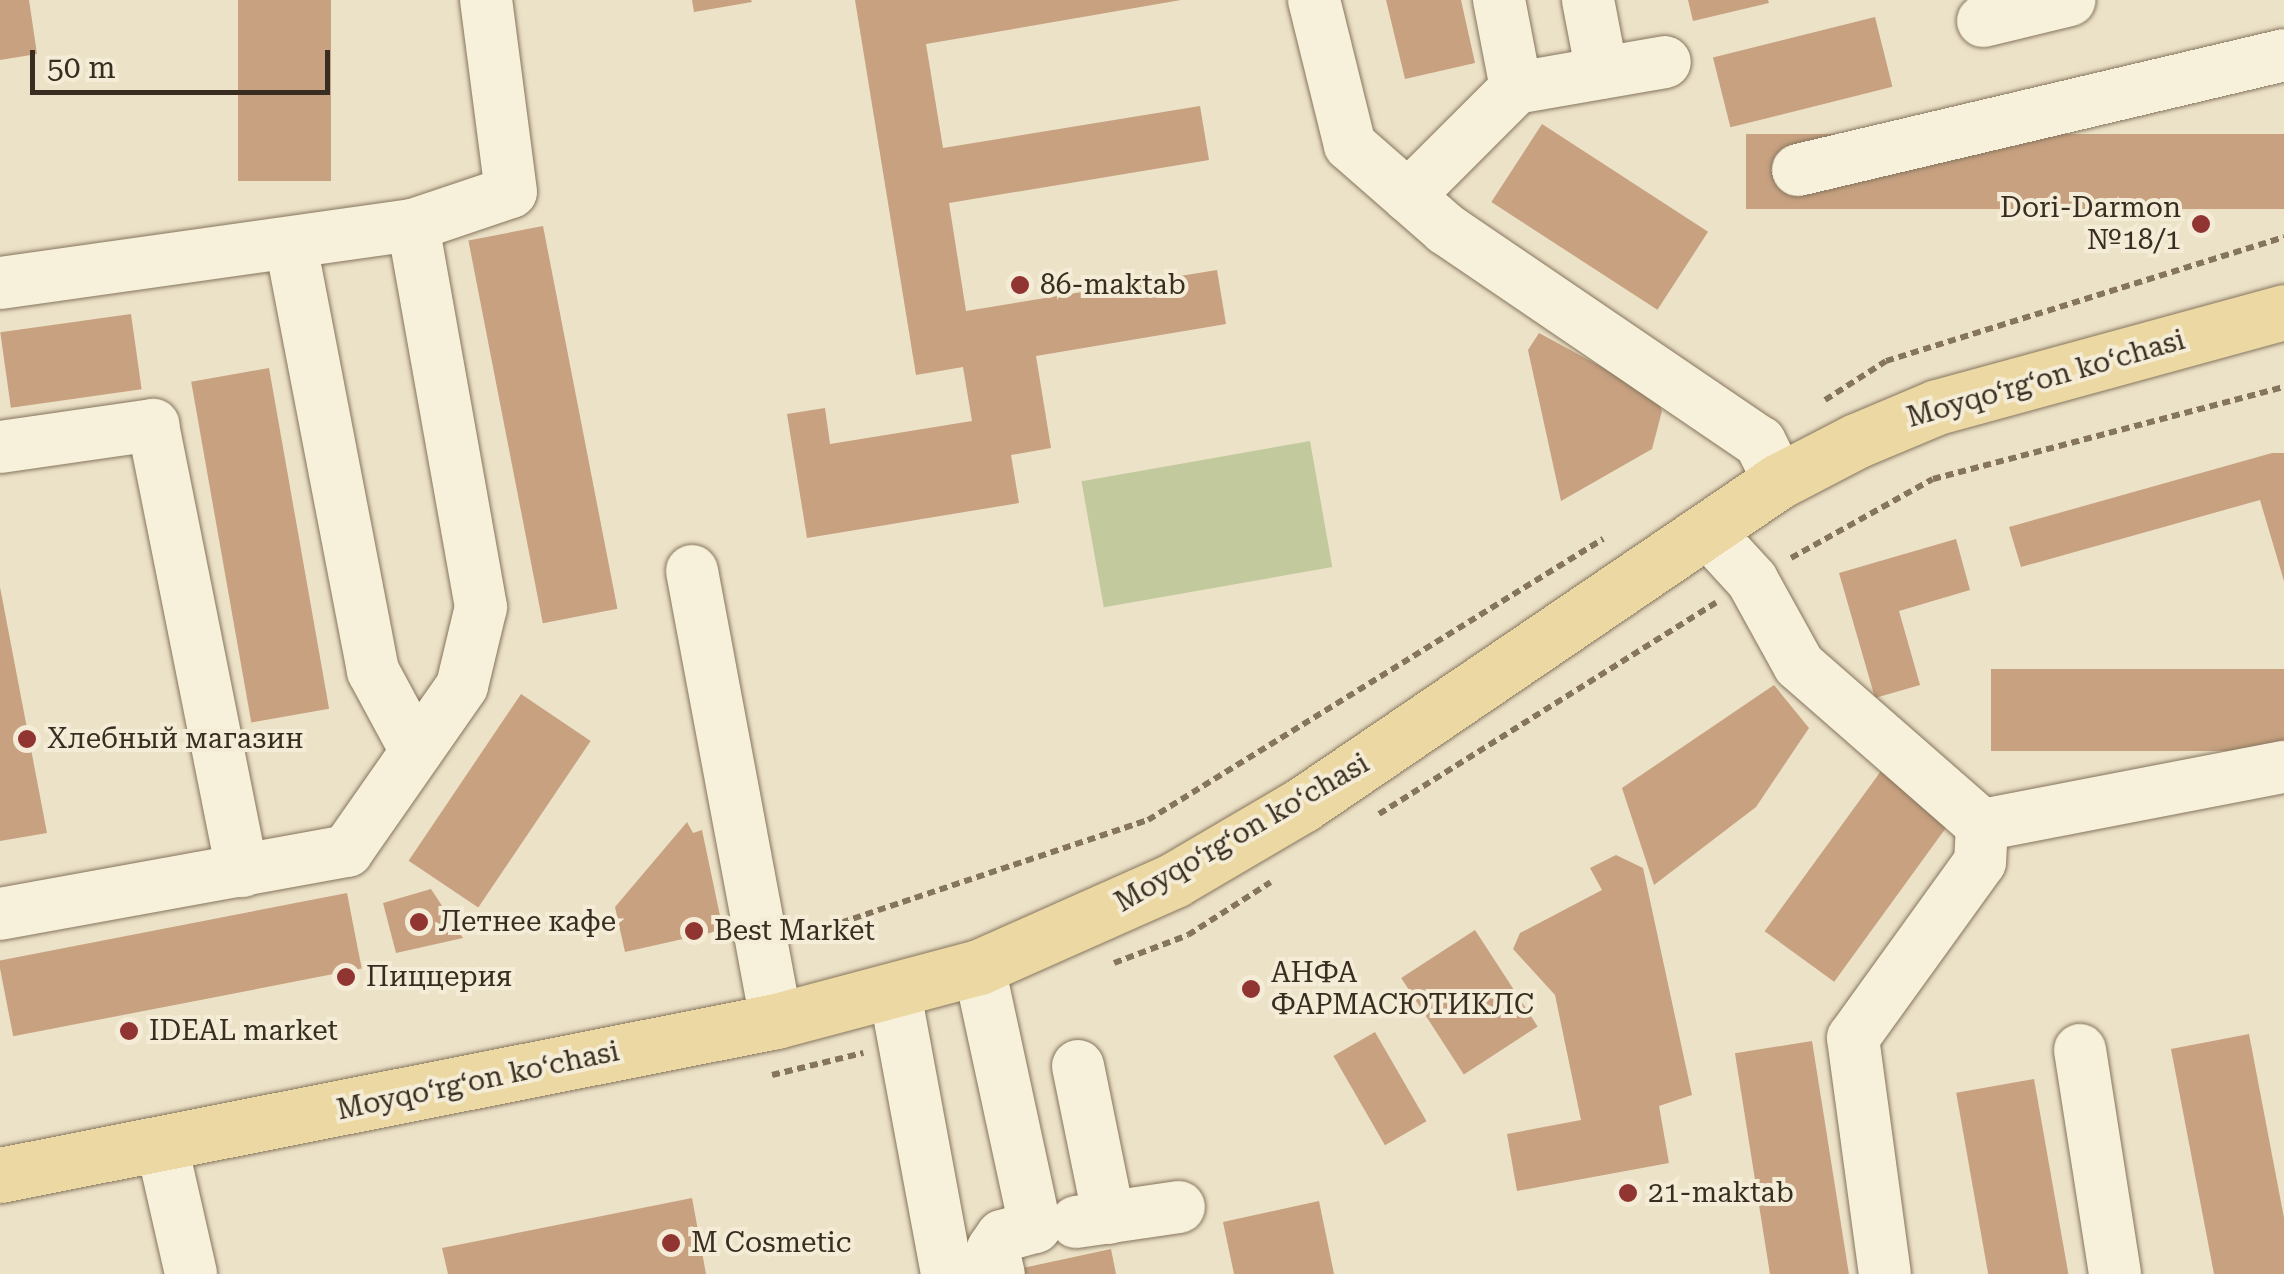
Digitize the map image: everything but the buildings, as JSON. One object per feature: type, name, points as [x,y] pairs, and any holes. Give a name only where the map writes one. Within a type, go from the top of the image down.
[{"type":"main road","name":"Moyqoʻrgʻon koʻchasi","points":[[0,1174],[162,1146],[776,1021],[897,1019],[980,967],[1174,880],[1302,805],[1707,531],[1770,462],[1937,407],[2284,312]]},
{"type":"lane","points":[[0,283],[412,225],[511,192],[486,0]]},
{"type":"lane","points":[[1314,0],[1350,145],[1408,196],[1770,462]]},
{"type":"lane","points":[[1498,0],[1516,88]]},
{"type":"lane","points":[[1588,0],[1602,73]]},
{"type":"lane","points":[[1983,21],[2070,0]]},
{"type":"lane","points":[[1798,170],[2284,55]]},
{"type":"lane","points":[[1408,196],[1516,88],[1665,62]]},
{"type":"lane","points":[[0,914],[346,851],[462,686],[481,607],[412,225]]},
{"type":"lane","points":[[292,244],[373,671],[416,752]]},
{"type":"lane","points":[[0,446],[153,425],[242,871]]},
{"type":"lane","points":[[1707,531],[1752,580],[1798,665],[1982,825]]},
{"type":"lane","points":[[692,572],[769,946],[776,1021]]},
{"type":"lane","points":[[1982,825],[2284,768]]},
{"type":"lane","points":[[1884,1274],[1854,1038],[1980,862],[1982,825]]},
{"type":"lane","points":[[980,967],[1035,1227]]},
{"type":"lane","points":[[897,1019],[947,1274]]},
{"type":"lane","points":[[2080,1050],[2115,1274]]},
{"type":"lane","points":[[1078,1066],[1110,1218]]},
{"type":"lane","points":[[162,1146],[191,1274]]},
{"type":"lane","points":[[999,1274],[993,1249],[1002,1236],[1035,1227],[1179,1208]]},
{"type":"path","points":[[1770,462],[1886,360],[2284,237]]},
{"type":"path","points":[[1371,820],[1752,580],[1933,479],[2284,387]]},
{"type":"path","points":[[769,946],[1148,820],[1607,536]]},
{"type":"path","points":[[1098,969],[1188,934],[1288,872]]},
{"type":"path","points":[[772,1075],[897,1019]]},
{"type":"green space","points":[[1310,441],[1332,567],[1104,607],[1082,481]]},
{"type":"place","name":"Dori-Darmon №18/1","points":[[2201,224]]},
{"type":"place","name":"86-maktab","points":[[1020,285]]},
{"type":"place","name":"Хлебный магазин","points":[[27,739]]},
{"type":"place","name":"Летнее кафе","points":[[419,922]]},
{"type":"place","name":"Best Market","points":[[694,931]]},
{"type":"place","name":"Пиццерия","points":[[346,977]]},
{"type":"place","name":"АНФА ФАРМАСЮТИКЛС","points":[[1251,989]]},
{"type":"place","name":"IDEAL market","points":[[129,1031]]},
{"type":"place","name":"21-maktab","points":[[1628,1193]]},
{"type":"place","name":"M Cosmetic","points":[[671,1243]]}]
